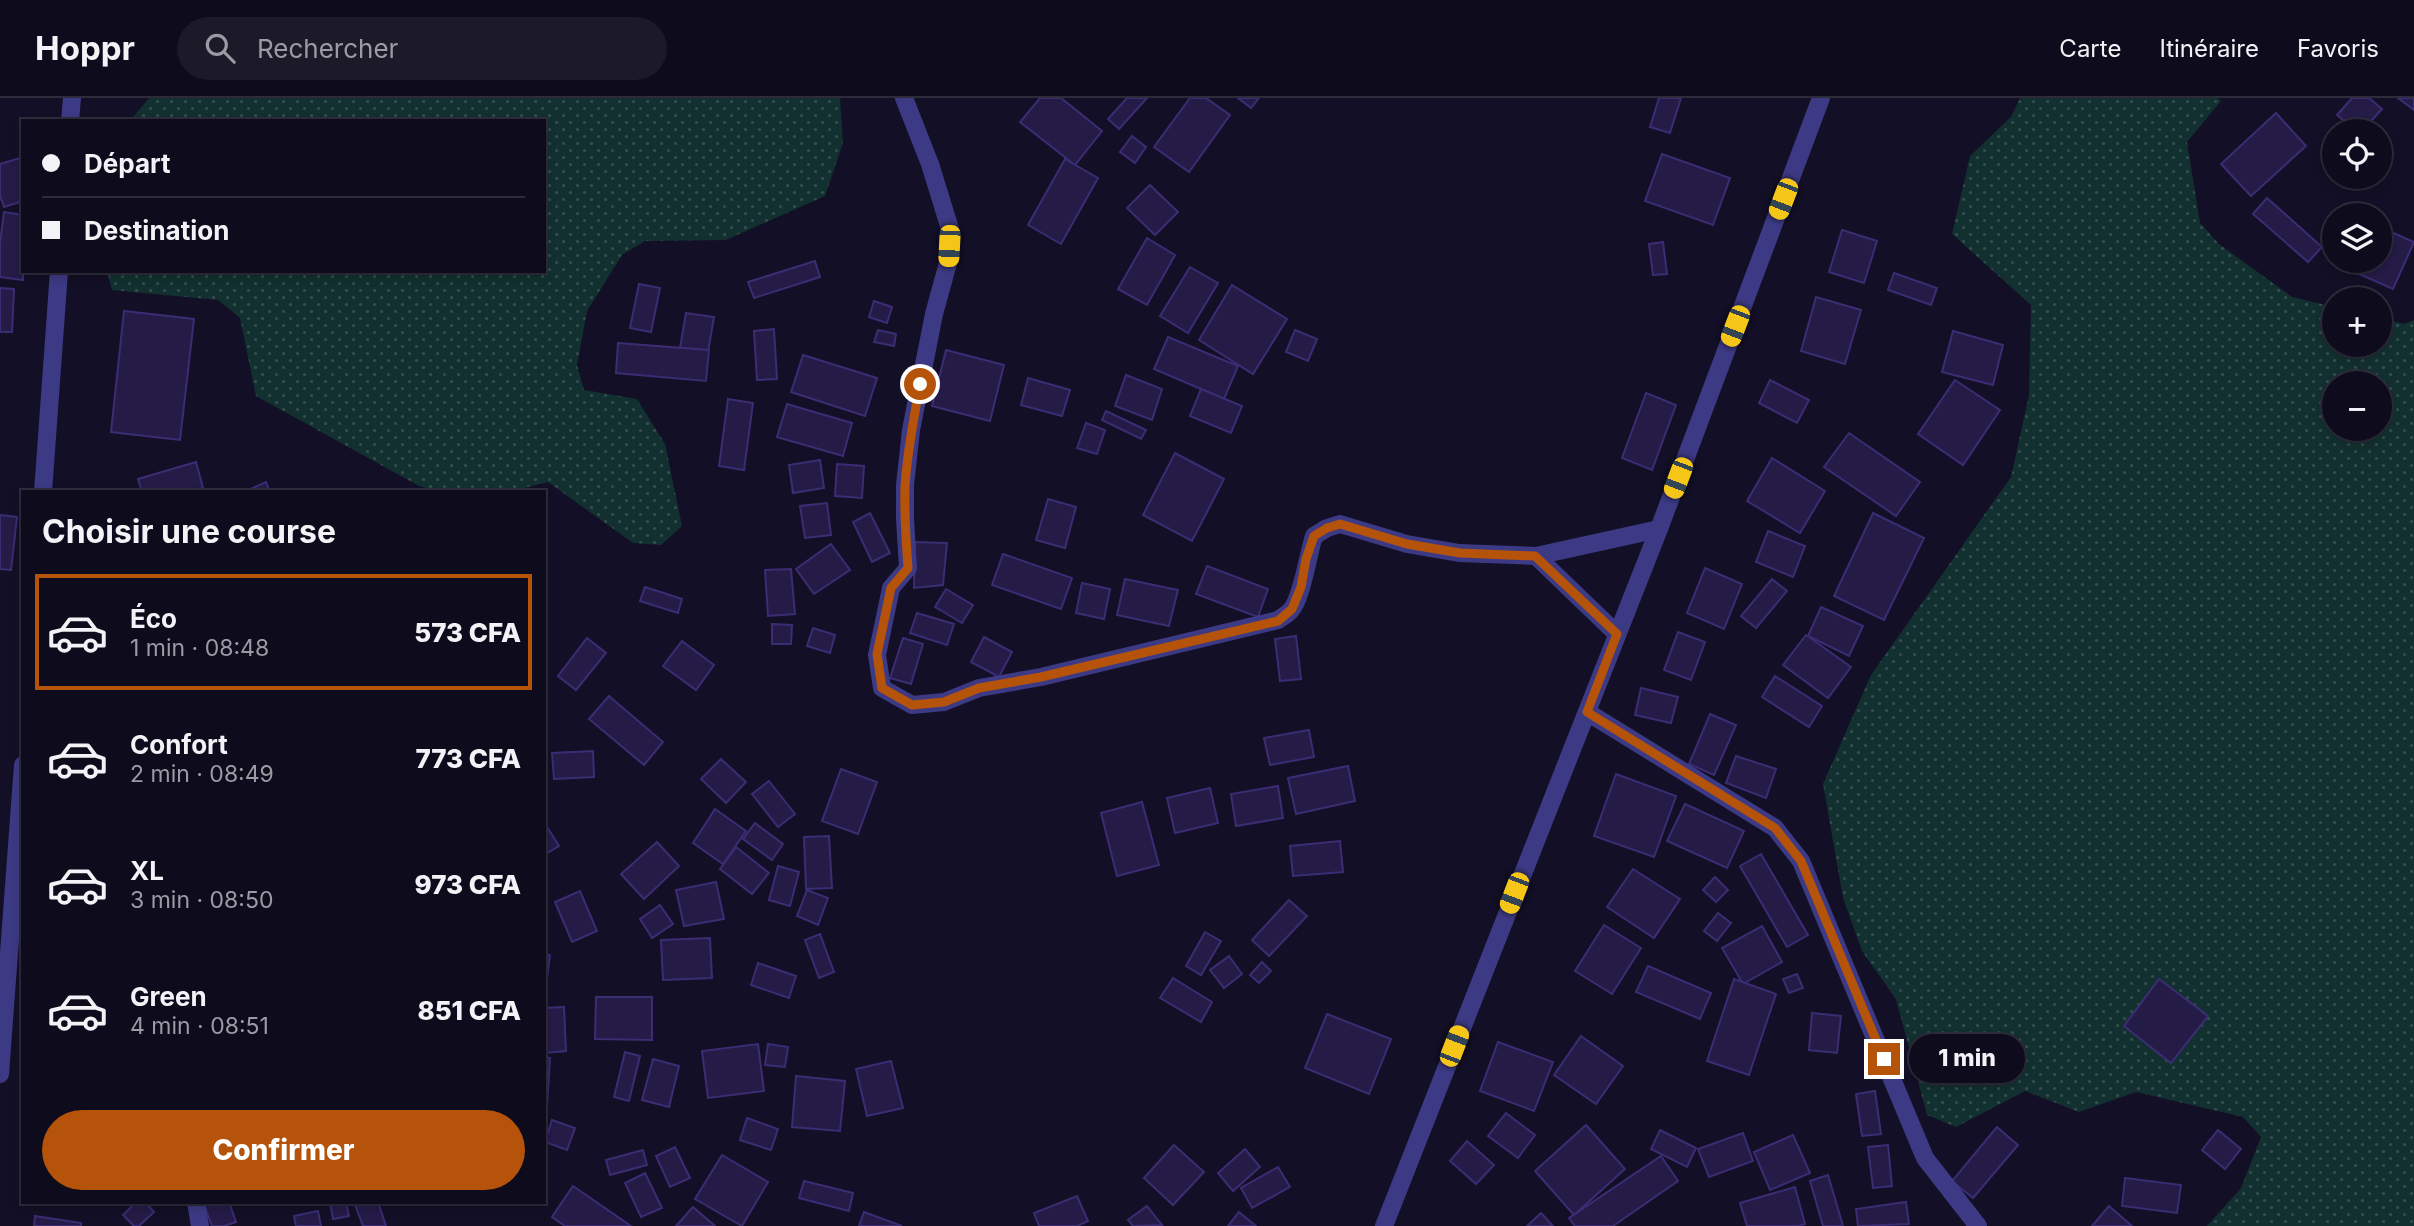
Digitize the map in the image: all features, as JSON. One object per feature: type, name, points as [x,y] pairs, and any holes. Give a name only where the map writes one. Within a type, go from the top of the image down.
[{"type":"street","points":[[70,119],[72,98]]},
{"type":"street","points":[[904,98],[930,164],[950,229],[948,263],[934,314],[911,430],[905,485],[908,568],[891,588],[877,654],[882,688],[912,705],[944,702],[979,688],[1041,677],[1278,621],[1292,609],[1301,587],[1314,536],[1340,524],[1407,544],[1460,553],[1535,556],[1659,529]]},
{"type":"street","points":[[1384,1226],[1659,529],[1821,98]]},
{"type":"street","points":[[43,490],[59,273]]},
{"type":"street","points":[[1535,556],[1617,634]]},
{"type":"street","points":[[1587,712],[1775,828],[1801,861],[1925,1158],[1978,1226]]},
{"type":"street","points":[[0,1074],[15,981],[21,818]]},
{"type":"street","points":[[196,1204],[200,1226]]},
{"type":"green space","points":[[149,98],[840,98],[843,143],[825,196],[726,240],[645,241],[622,255],[587,311],[577,365],[584,390],[637,399],[665,444],[682,526],[661,545],[633,543],[548,482],[516,490],[432,490],[419,486],[256,396],[240,318],[218,300],[112,290],[108,273],[546,273],[546,119],[132,119]]},
{"type":"green space","points":[[2020,98],[2218,98],[2221,101],[2187,142],[2200,223],[2219,244],[2292,297],[2322,304],[2322,357],[2392,357],[2392,321],[2404,324],[2414,320],[2414,1226],[2207,1226],[2241,1188],[2261,1137],[2243,1117],[2136,1092],[2079,1112],[2025,1091],[1956,1127],[1927,1115],[1896,999],[1862,951],[1843,898],[1823,784],[1871,675],[2011,477],[2029,395],[2031,305],[1952,234],[1970,156],[2011,117]]},
{"type":"building","points":[[1040,98],[1061,98],[1102,131],[1075,165],[1020,122]]},
{"type":"building","points":[[1127,98],[1147,98],[1119,129],[1108,119]]},
{"type":"building","points":[[1190,98],[1206,98],[1230,115],[1189,172],[1154,147]]},
{"type":"building","points":[[1238,98],[1259,98],[1251,108]]},
{"type":"building","points":[[1659,98],[1681,98],[1670,133],[1650,127]]},
{"type":"building","points":[[2352,98],[2369,98],[2382,109],[2373,119],[2342,119],[2337,115]]},
{"type":"building","points":[[2398,98],[2414,98],[2414,110]]},
{"type":"building","points":[[2276,113],[2306,146],[2251,196],[2221,164]]},
{"type":"building","points":[[1132,136],[1146,147],[1135,163],[1120,152]]},
{"type":"building","points":[[1662,154],[1730,178],[1713,225],[1645,201]]},
{"type":"building","points":[[21,158],[21,202],[4,207],[0,196],[0,164]]},
{"type":"building","points":[[1065,159],[1098,178],[1061,244],[1028,225]]},
{"type":"building","points":[[1150,185],[1178,212],[1155,235],[1127,208]]},
{"type":"building","points":[[2267,198],[2322,247],[2308,262],[2253,214]]},
{"type":"building","points":[[4,212],[21,215],[23,280],[0,277]]},
{"type":"building","points":[[1842,230],[1877,241],[1864,283],[1829,272]]},
{"type":"building","points":[[2392,232],[2414,242],[2393,289],[2357,273],[2392,273]]},
{"type":"building","points":[[1147,238],[1175,255],[1147,305],[1118,289]]},
{"type":"building","points":[[1663,242],[1667,274],[1653,275],[1649,244]]},
{"type":"building","points":[[815,261],[820,277],[754,298],[748,282]]},
{"type":"building","points":[[1190,267],[1218,283],[1188,333],[1160,316]]},
{"type":"building","points":[[1894,273],[1937,288],[1931,305],[1888,290]]},
{"type":"building","points":[[639,284],[660,288],[651,332],[630,328]]},
{"type":"building","points":[[1232,285],[1287,319],[1253,374],[1199,340]]},
{"type":"building","points":[[0,288],[14,289],[12,332],[0,332]]},
{"type":"building","points":[[1816,297],[1861,310],[1845,364],[1801,351]]},
{"type":"building","points":[[874,301],[892,307],[887,323],[869,317]]},
{"type":"building","points":[[124,311],[194,319],[180,440],[111,432]]},
{"type":"building","points":[[686,313],[714,317],[708,352],[680,348]]},
{"type":"building","points":[[774,329],[777,379],[757,380],[754,331]]},
{"type":"building","points":[[878,330],[896,334],[894,346],[874,342]]},
{"type":"building","points":[[1295,330],[1317,339],[1308,361],[1286,352]]},
{"type":"building","points":[[1953,331],[2003,345],[1993,385],[1942,372]]},
{"type":"building","points":[[1168,337],[1238,366],[1224,399],[1154,369]]},
{"type":"building","points":[[618,343],[709,350],[706,381],[616,373]]},
{"type":"building","points":[[946,350],[1004,365],[990,421],[932,406]]},
{"type":"building","points":[[803,355],[877,378],[865,416],[791,392]]},
{"type":"building","points":[[1126,375],[1162,389],[1152,420],[1115,406]]},
{"type":"building","points":[[1028,378],[1070,390],[1062,416],[1021,405]]},
{"type":"building","points":[[1770,380],[1809,400],[1797,423],[1759,403]]},
{"type":"building","points":[[1955,380],[2000,410],[1963,465],[1918,434]]},
{"type":"building","points":[[1201,389],[1242,406],[1231,433],[1190,416]]},
{"type":"building","points":[[1646,393],[1676,405],[1652,470],[1622,458]]},
{"type":"building","points":[[728,399],[753,403],[744,470],[719,466]]},
{"type":"building","points":[[787,404],[852,423],[843,456],[777,437]]},
{"type":"building","points":[[1106,411],[1146,430],[1141,439],[1102,420]]},
{"type":"building","points":[[1086,423],[1105,430],[1097,454],[1077,448]]},
{"type":"building","points":[[1849,433],[1920,482],[1896,516],[1824,467]]},
{"type":"building","points":[[1175,453],[1224,479],[1192,541],[1143,515]]},
{"type":"building","points":[[1772,458],[1825,491],[1800,533],[1747,501]]},
{"type":"building","points":[[820,460],[824,488],[793,493],[789,465]]},
{"type":"building","points":[[196,462],[203,488],[141,490],[138,479]]},
{"type":"building","points":[[837,464],[864,466],[862,498],[835,496]]},
{"type":"building","points":[[266,482],[269,490],[248,490]]},
{"type":"building","points":[[1048,499],[1076,507],[1065,548],[1036,540]]},
{"type":"building","points":[[827,503],[831,535],[805,538],[800,506]]},
{"type":"building","points":[[870,513],[890,553],[872,562],[853,522]]},
{"type":"building","points":[[1873,513],[1924,538],[1884,620],[1834,596]]},
{"type":"building","points":[[0,515],[17,517],[11,570],[0,569]]},
{"type":"building","points":[[1768,531],[1805,546],[1793,577],[1756,562]]},
{"type":"building","points":[[915,542],[947,543],[943,585],[914,588]]},
{"type":"building","points":[[831,544],[850,570],[814,594],[796,569]]},
{"type":"building","points":[[1003,554],[1072,578],[1061,609],[992,585]]},
{"type":"building","points":[[1207,566],[1268,589],[1258,617],[1196,594]]},
{"type":"building","points":[[1705,568],[1742,584],[1724,629],[1687,613]]},
{"type":"building","points":[[791,569],[795,614],[768,616],[765,570]]},
{"type":"building","points":[[1125,579],[1178,590],[1169,626],[1117,615]]},
{"type":"building","points":[[1772,579],[1787,591],[1756,628],[1741,616]]},
{"type":"building","points":[[1082,583],[1110,589],[1104,619],[1076,613]]},
{"type":"building","points":[[645,587],[682,599],[678,613],[640,601]]},
{"type":"building","points":[[946,589],[973,605],[962,623],[935,607]]},
{"type":"building","points":[[1821,607],[1863,626],[1849,656],[1808,636]]},
{"type":"building","points":[[917,613],[954,624],[947,645],[910,633]]},
{"type":"building","points":[[772,624],[792,625],[791,644],[772,644]]},
{"type":"building","points":[[813,628],[835,635],[830,653],[807,646]]},
{"type":"building","points":[[1678,632],[1705,642],[1691,680],[1664,670]]},
{"type":"building","points":[[1806,635],[1851,667],[1828,698],[1783,665]]},
{"type":"building","points":[[1296,636],[1301,679],[1280,681],[1275,639]]},
{"type":"building","points":[[984,637],[1012,652],[999,677],[971,662]]},
{"type":"building","points":[[587,638],[606,653],[576,690],[558,676]]},
{"type":"building","points":[[903,638],[923,644],[911,684],[890,678]]},
{"type":"building","points":[[682,641],[714,665],[696,690],[663,666]]},
{"type":"building","points":[[1775,676],[1822,706],[1809,727],[1762,697]]},
{"type":"building","points":[[1641,688],[1678,697],[1671,723],[1635,715]]},
{"type":"building","points":[[609,696],[663,742],[644,765],[589,719]]},
{"type":"building","points":[[1710,714],[1736,725],[1714,775],[1689,764]]},
{"type":"building","points":[[1309,730],[1314,757],[1270,765],[1264,738]]},
{"type":"building","points":[[593,751],[594,777],[554,779],[552,753]]},
{"type":"building","points":[[1736,756],[1776,769],[1766,798],[1726,783]]},
{"type":"building","points":[[721,759],[746,782],[726,803],[701,779]]},
{"type":"building","points":[[1348,766],[1355,801],[1296,814],[1288,778]]},
{"type":"building","points":[[841,769],[877,782],[858,834],[822,821]]},
{"type":"building","points":[[1616,774],[1676,796],[1654,857],[1594,836]]},
{"type":"building","points":[[769,781],[795,814],[778,827],[752,794]]},
{"type":"building","points":[[1278,786],[1283,818],[1236,826],[1231,794]]},
{"type":"building","points":[[1210,788],[1218,823],[1175,833],[1167,798]]},
{"type":"building","points":[[1142,802],[1159,865],[1117,876],[1101,813]]},
{"type":"building","points":[[1685,804],[1744,831],[1727,868],[1667,841]]},
{"type":"building","points":[[715,809],[746,831],[723,864],[693,843]]},
{"type":"building","points":[[755,823],[783,844],[772,860],[743,839]]},
{"type":"building","points":[[546,825],[559,846],[546,854]]},
{"type":"building","points":[[829,836],[832,888],[806,889],[804,837]]},
{"type":"building","points":[[1340,841],[1343,872],[1293,876],[1290,846]]},
{"type":"building","points":[[657,842],[679,866],[644,899],[621,874]]},
{"type":"building","points":[[736,847],[769,873],[752,894],[720,869]]},
{"type":"building","points":[[1761,854],[1808,935],[1787,947],[1740,866]]},
{"type":"building","points":[[778,866],[799,872],[790,906],[769,900]]},
{"type":"building","points":[[1633,869],[1680,899],[1654,938],[1607,907]]},
{"type":"building","points":[[1715,877],[1728,890],[1716,902],[1703,890]]},
{"type":"building","points":[[716,882],[724,919],[684,926],[676,890]]},
{"type":"building","points":[[807,890],[828,898],[818,925],[797,916]]},
{"type":"building","points":[[580,891],[597,931],[572,942],[555,902]]},
{"type":"building","points":[[1289,900],[1307,916],[1269,956],[1252,940]]},
{"type":"building","points":[[660,905],[673,924],[652,938],[640,919]]},
{"type":"building","points":[[1718,913],[1731,923],[1717,941],[1704,931]]},
{"type":"building","points":[[1604,925],[1641,948],[1612,994],[1575,971]]},
{"type":"building","points":[[1762,926],[1782,962],[1743,984],[1722,948]]},
{"type":"building","points":[[1205,932],[1221,941],[1201,975],[1186,966]]},
{"type":"building","points":[[820,934],[834,972],[819,978],[805,940]]},
{"type":"building","points":[[710,938],[712,978],[663,980],[661,940]]},
{"type":"building","points":[[546,954],[550,955],[546,985]]},
{"type":"building","points":[[1229,956],[1242,974],[1224,988],[1210,970]]},
{"type":"building","points":[[1262,962],[1271,971],[1259,983],[1250,975]]},
{"type":"building","points":[[758,963],[796,976],[789,998],[751,985]]},
{"type":"building","points":[[1648,966],[1711,993],[1700,1019],[1636,992]]},
{"type":"building","points":[[1797,974],[1803,988],[1789,993],[1783,979]]},
{"type":"building","points":[[1173,978],[1212,1002],[1201,1022],[1160,998]]},
{"type":"building","points":[[1734,979],[1776,994],[1749,1075],[1707,1061]]},
{"type":"building","points":[[2159,979],[2208,1016],[2171,1063],[2124,1026]]},
{"type":"building","points":[[596,997],[652,997],[652,1040],[595,1039]]},
{"type":"building","points":[[564,1007],[566,1051],[546,1053],[546,1008]]},
{"type":"building","points":[[1812,1013],[1841,1016],[1837,1053],[1809,1050]]},
{"type":"building","points":[[1327,1014],[1391,1039],[1369,1094],[1305,1068]]},
{"type":"building","points":[[1581,1036],[1623,1066],[1596,1104],[1554,1075]]},
{"type":"building","points":[[1498,1042],[1553,1062],[1534,1111],[1480,1091]]},
{"type":"building","points":[[758,1044],[764,1091],[708,1098],[702,1051]]},
{"type":"building","points":[[768,1044],[788,1047],[785,1067],[765,1065]]},
{"type":"building","points":[[625,1052],[640,1056],[629,1101],[614,1097]]},
{"type":"building","points":[[546,1057],[550,1058],[546,1123]]},
{"type":"building","points":[[653,1059],[679,1066],[669,1107],[642,1100]]},
{"type":"building","points":[[891,1061],[903,1108],[867,1116],[856,1069]]},
{"type":"building","points":[[796,1076],[845,1081],[840,1131],[792,1127]]},
{"type":"building","points":[[1875,1091],[1881,1134],[1862,1136],[1856,1094]]},
{"type":"building","points":[[1506,1113],[1535,1135],[1518,1158],[1488,1136]]},
{"type":"building","points":[[747,1118],[778,1129],[771,1150],[740,1140]]},
{"type":"building","points":[[552,1120],[575,1128],[567,1150],[546,1142]]},
{"type":"building","points":[[1586,1125],[1625,1169],[1574,1215],[1535,1171]]},
{"type":"building","points":[[1997,1127],[2018,1145],[1973,1198],[1952,1181]]},
{"type":"building","points":[[1660,1130],[1696,1148],[1687,1167],[1651,1149]]},
{"type":"building","points":[[2218,1130],[2241,1149],[2225,1169],[2202,1150]]},
{"type":"building","points":[[1743,1133],[1753,1161],[1709,1177],[1698,1149]]},
{"type":"building","points":[[1793,1135],[1810,1173],[1770,1190],[1754,1152]]},
{"type":"building","points":[[1467,1141],[1494,1165],[1476,1184],[1450,1161]]},
{"type":"building","points":[[1174,1145],[1204,1172],[1173,1205],[1144,1178]]},
{"type":"building","points":[[1888,1145],[1892,1186],[1873,1188],[1868,1147]]},
{"type":"building","points":[[675,1147],[690,1178],[670,1187],[656,1156]]},
{"type":"building","points":[[1245,1149],[1260,1167],[1233,1191],[1218,1173]]},
{"type":"building","points":[[643,1150],[647,1165],[610,1175],[606,1160]]},
{"type":"building","points":[[722,1155],[768,1182],[742,1226],[695,1199]]},
{"type":"building","points":[[1661,1156],[1678,1181],[1613,1226],[1575,1226],[1569,1218]]},
{"type":"building","points":[[1278,1167],[1290,1187],[1252,1208],[1241,1188]]},
{"type":"building","points":[[645,1173],[662,1208],[641,1217],[625,1183]]},
{"type":"building","points":[[1828,1175],[1843,1226],[1823,1226],[1810,1181]]},
{"type":"building","points":[[2125,1178],[2181,1185],[2177,1213],[2122,1206]]},
{"type":"building","points":[[804,1181],[853,1193],[849,1211],[799,1198]]},
{"type":"building","points":[[573,1186],[631,1226],[565,1226],[552,1217]]},
{"type":"building","points":[[1795,1187],[1805,1224],[1747,1226],[1740,1203]]},
{"type":"building","points":[[1077,1196],[1088,1221],[1077,1226],[1039,1226],[1034,1213]]},
{"type":"building","points":[[1906,1202],[1909,1224],[1858,1226],[1856,1209]]},
{"type":"building","points":[[134,1204],[147,1204],[154,1212],[139,1226],[134,1226],[123,1215]]},
{"type":"building","points":[[204,1204],[230,1204],[236,1222],[212,1226]]},
{"type":"building","points":[[330,1204],[346,1204],[349,1216],[333,1219]]},
{"type":"building","points":[[355,1204],[379,1204],[386,1226],[363,1226]]},
{"type":"building","points":[[1147,1206],[1162,1225],[1133,1226],[1128,1220]]},
{"type":"building","points":[[2109,1206],[2132,1226],[2092,1226]]},
{"type":"building","points":[[693,1207],[715,1226],[676,1226]]},
{"type":"building","points":[[318,1211],[321,1226],[296,1226],[294,1216]]},
{"type":"building","points":[[864,1212],[902,1226],[859,1226]]},
{"type":"building","points":[[1239,1212],[1256,1226],[1228,1226]]},
{"type":"building","points":[[1541,1213],[1553,1226],[1527,1226]]},
{"type":"building","points":[[35,1216],[81,1223],[81,1226],[34,1226]]},
{"type":"route","points":[[920,384],[911,430],[905,485],[908,568],[891,588],[877,654],[882,688],[912,705],[944,702],[979,688],[1041,677],[1278,621],[1292,609],[1301,587],[1314,536],[1340,524],[1407,544],[1460,553],[1535,556],[1617,634],[1587,712],[1775,828],[1801,861],[1884,1059]]}]
